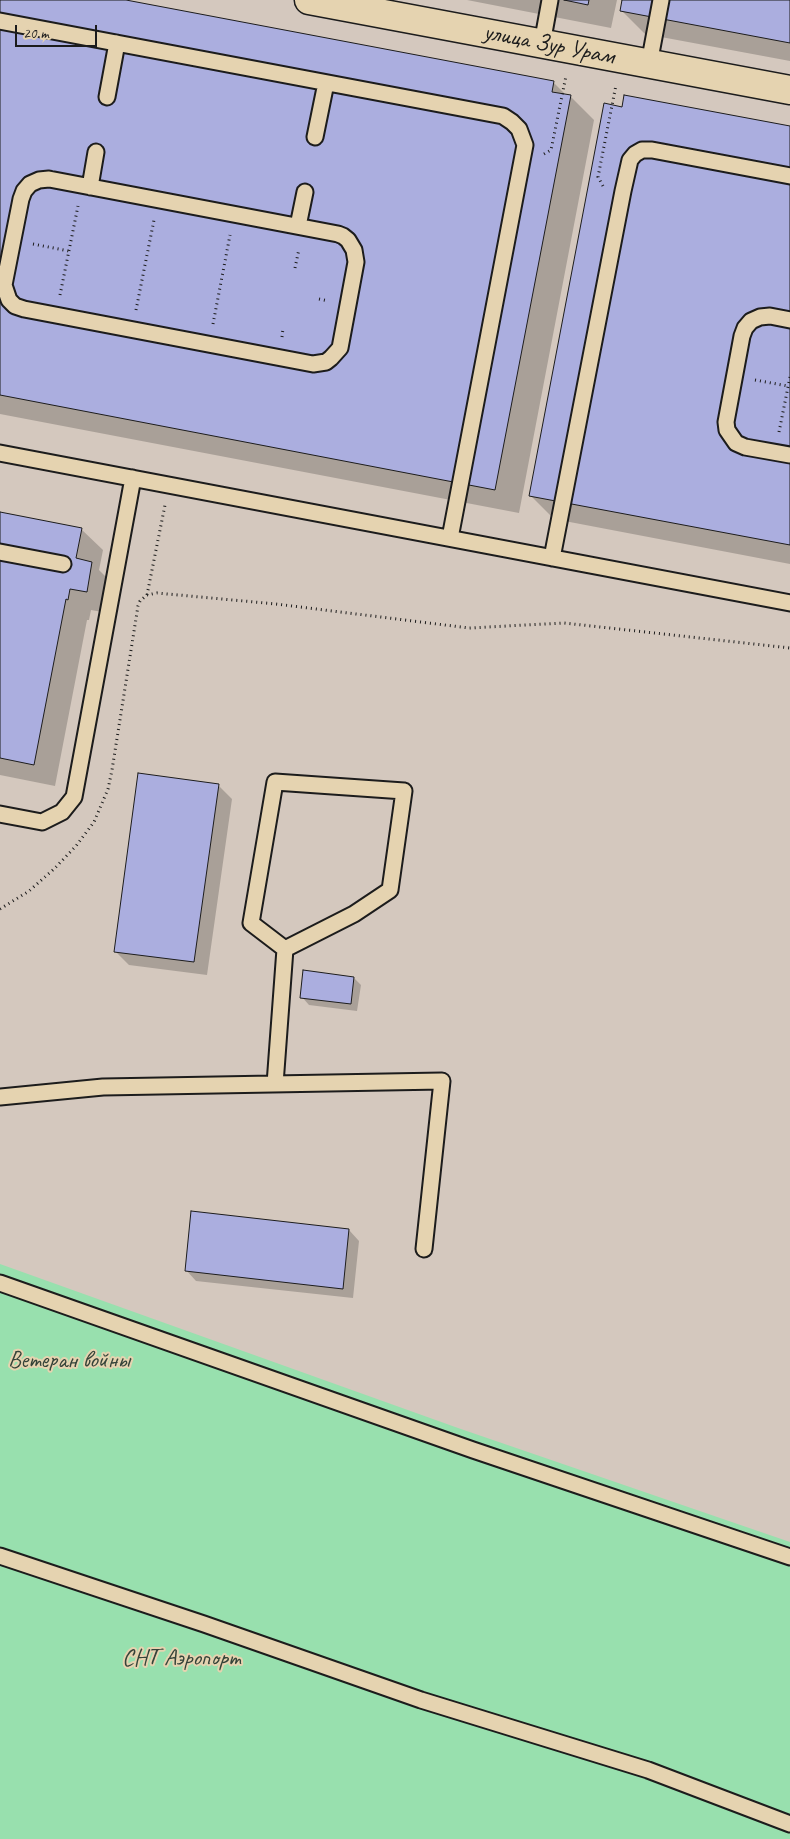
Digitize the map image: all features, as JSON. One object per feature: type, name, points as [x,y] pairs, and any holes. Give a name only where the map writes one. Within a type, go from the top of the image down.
[{"type":"street","name":"улица Зур Урам","points":[[309,0],[790,90]]},
{"type":"lane","points":[[542,44],[550,0]]},
{"type":"lane","points":[[649,64],[661,0]]},
{"type":"lane","points":[[0,21],[503,116],[519,129],[525,145],[450,538]]},
{"type":"lane","points":[[107,97],[117,43]]},
{"type":"lane","points":[[315,137],[326,83]]},
{"type":"lane","points":[[552,558],[630,160],[642,150],[652,150],[790,176]]},
{"type":"lane","points":[[86,186],[96,152]]},
{"type":"lane","points":[[49,179],[158,200],[343,236],[352,245],[356,256],[340,348],[336,354],[326,362],[313,364],[57,316],[15,306],[9,300],[4,285],[21,199],[24,191],[30,184],[39,180],[49,179]]},
{"type":"lane","points":[[298,226],[305,192]]},
{"type":"lane","points":[[783,454],[745,447],[736,443],[726,430],[726,422],[745,328],[751,321],[760,317],[770,316],[790,320]]},
{"type":"lane","points":[[0,453],[790,603]]},
{"type":"lane","points":[[0,814],[42,822],[62,812],[74,797],[133,478]]},
{"type":"lane","points":[[0,552],[63,564]]},
{"type":"lane","points":[[275,782],[404,791],[390,890],[354,914],[285,949],[251,923],[275,782]]},
{"type":"lane","points":[[275,1084],[285,949]]},
{"type":"lane","points":[[0,1097],[103,1087],[442,1081],[424,1249]]},
{"type":"lane","points":[[0,1283],[473,1450],[790,1557]]},
{"type":"lane","points":[[0,1556],[204,1624],[422,1700],[648,1770],[790,1824]]},
{"type":"path","points":[[551,150],[562,94]]},
{"type":"path","points":[[600,163],[612,105]]},
{"type":"path","points":[[57,316],[69,251],[86,186]]},
{"type":"path","points":[[132,330],[158,200]]},
{"type":"path","points":[[209,344],[234,214]]},
{"type":"path","points":[[13,240],[69,251]]},
{"type":"path","points":[[735,376],[788,386]]},
{"type":"path","points":[[783,454],[790,377]]},
{"type":"path","points":[[147,595],[169,485]]},
{"type":"path","points":[[0,909],[29,891],[54,869],[76,846],[94,822],[105,797],[112,770],[138,606],[140,601],[147,595],[157,593],[276,604],[470,628],[564,623],[790,648]]},
{"type":"green space","name":"СНТ Аэропорт","points":[[0,1264],[458,1428],[790,1542],[790,1839],[0,1839]]},
{"type":"building","points":[[0,0],[126,0],[554,81],[552,92],[571,95],[495,490],[0,395]]},
{"type":"building","points":[[564,0],[589,0],[588,5]]},
{"type":"building","points":[[622,0],[790,0],[790,43],[620,11]]},
{"type":"building","points":[[624,95],[790,126],[790,545],[529,496],[604,103],[622,107]]},
{"type":"building","points":[[0,512],[82,528],[76,558],[92,562],[87,592],[70,589],[68,600],[66,599],[34,765],[0,758]]},
{"type":"building","points":[[138,773],[219,784],[194,962],[114,952]]},
{"type":"building","points":[[303,970],[354,977],[351,1004],[300,998]]},
{"type":"building","points":[[191,1211],[349,1229],[343,1289],[185,1271]]},
{"type":"park label","name":"Ветеран войны","points":[[69,1361]]}]
